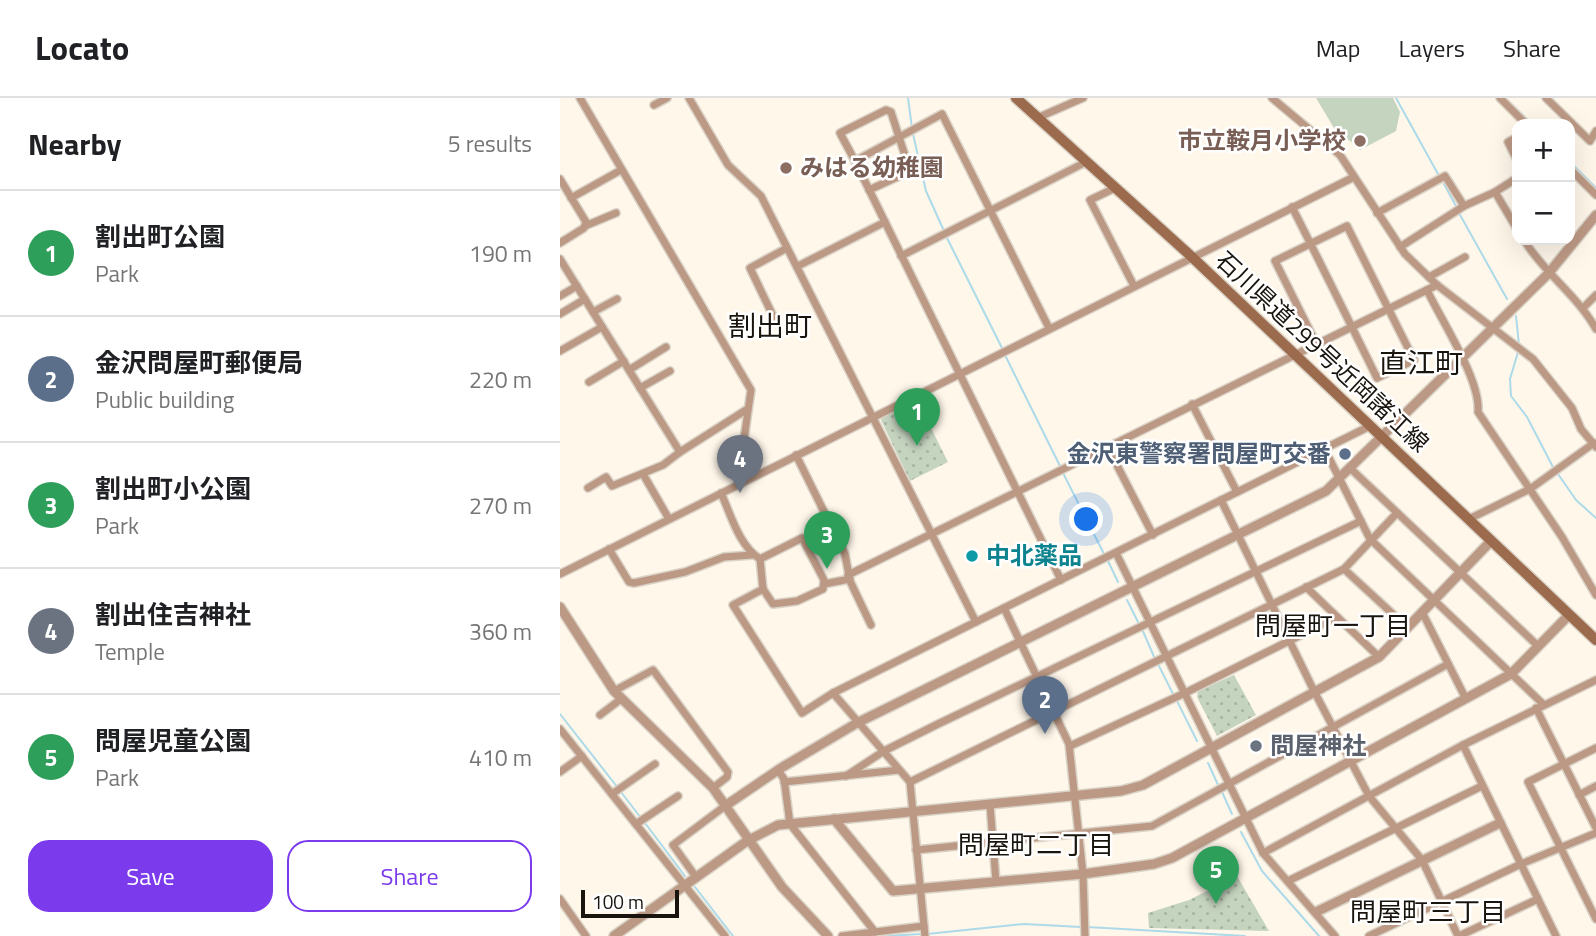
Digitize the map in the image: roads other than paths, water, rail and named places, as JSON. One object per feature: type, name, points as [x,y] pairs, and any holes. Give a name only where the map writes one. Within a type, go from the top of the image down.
[{"type":"main road","name":"石川県道299号近岡諸江線","points":[[1016,98],[1192,257],[1596,640]]},
{"type":"street","points":[[580,98],[751,390],[746,410],[741,460],[742,481]]},
{"type":"street","points":[[654,105],[667,98]]},
{"type":"street","points":[[689,98],[728,165],[761,195],[976,622]]},
{"type":"street","points":[[1037,118],[1083,98]]},
{"type":"street","points":[[1272,98],[1340,155],[1400,247],[1429,277],[1533,359],[1572,408],[1581,429],[1595,445],[1530,489],[1469,519]]},
{"type":"street","points":[[1500,98],[1521,119]]},
{"type":"street","points":[[1546,98],[1590,141],[1596,131]]},
{"type":"street","points":[[869,190],[906,173],[909,168],[891,112],[886,110],[840,133],[1061,580]]},
{"type":"street","points":[[855,161],[942,114],[1049,328]]},
{"type":"street","points":[[901,256],[1086,162]]},
{"type":"street","points":[[574,197],[621,170]]},
{"type":"street","points":[[1377,213],[1445,176],[1460,209]]},
{"type":"street","points":[[560,574],[1354,177]]},
{"type":"street","points":[[1575,178],[1596,195]]},
{"type":"street","points":[[560,179],[574,197],[585,226]]},
{"type":"street","points":[[1400,247],[1512,180]]},
{"type":"street","points":[[1115,188],[1090,200],[1134,286]]},
{"type":"street","points":[[1495,192],[1512,221]]},
{"type":"street","points":[[1292,207],[1310,243],[1351,326],[1377,378],[1414,360],[1347,226],[1310,243],[1275,261],[1315,343]]},
{"type":"street","points":[[560,243],[585,226],[616,212]]},
{"type":"street","points":[[696,877],[673,845],[778,770],[857,723],[1326,491],[1548,274],[1596,215]]},
{"type":"street","points":[[798,266],[885,222]]},
{"type":"street","points":[[1528,245],[1548,274],[1583,308],[1596,329]]},
{"type":"street","points":[[775,320],[750,268],[787,248]]},
{"type":"street","points":[[1429,277],[1465,257]]},
{"type":"street","points":[[560,259],[680,452]]},
{"type":"street","points":[[824,584],[849,577],[1294,353],[1437,285]]},
{"type":"street","points":[[560,296],[576,286]]},
{"type":"street","points":[[1427,290],[1479,400],[1478,412],[1530,489],[1596,596]]},
{"type":"street","points":[[1583,308],[1596,295]]},
{"type":"street","points":[[560,314],[585,299]]},
{"type":"street","points":[[593,312],[617,299]]},
{"type":"street","points":[[560,351],[602,327]]},
{"type":"street","points":[[629,370],[666,347]]},
{"type":"street","points":[[589,382],[624,361]]},
{"type":"street","points":[[640,388],[670,371]]},
{"type":"street","points":[[1192,404],[1237,492]]},
{"type":"street","points":[[588,488],[606,477],[612,486],[643,474],[746,410]]},
{"type":"street","points":[[763,589],[733,605],[802,713],[833,693],[1370,426]]},
{"type":"street","points":[[1107,446],[1153,535]]},
{"type":"street","points":[[1324,448],[1370,539],[1511,674],[1540,706],[1564,764],[1596,828]]},
{"type":"street","points":[[796,454],[845,554],[849,577],[871,625]]},
{"type":"street","points":[[1350,469],[1538,646]]},
{"type":"street","points":[[643,474],[669,519]]},
{"type":"street","points":[[609,549],[629,582],[634,583],[685,572],[724,557],[756,557],[802,538],[824,580],[823,589],[797,601],[773,604],[763,589],[756,557],[721,494]]},
{"type":"street","points":[[1221,500],[1314,691],[1369,796],[1422,860],[1459,936],[1538,899]]},
{"type":"street","points":[[910,782],[1344,569],[1397,513]]},
{"type":"street","points":[[846,776],[884,751],[1146,622],[1361,521]]},
{"type":"street","points":[[614,936],[747,841],[778,825],[1121,791],[1143,785],[1379,657],[1491,541]]},
{"type":"street","points":[[1116,553],[1133,588],[1159,658],[1178,696],[1230,783],[1264,853],[1335,936]]},
{"type":"street","points":[[1344,569],[1408,628]]},
{"type":"street","points":[[1306,587],[1379,657]]},
{"type":"street","points":[[560,607],[614,691],[713,788],[747,841],[782,887],[828,936]]},
{"type":"street","points":[[1004,608],[1070,746],[1083,874],[1085,934]]},
{"type":"street","points":[[1423,614],[1466,699]]},
{"type":"street","points":[[834,819],[892,891],[1083,874],[1154,864],[1247,818],[1511,674],[1569,615]]},
{"type":"street","points":[[1070,746],[1337,617]]},
{"type":"street","points":[[916,850],[1152,826],[1448,664]]},
{"type":"street","points":[[614,691],[653,670],[727,772],[727,777],[713,788]]},
{"type":"street","points":[[1264,853],[1463,745],[1596,680]]},
{"type":"street","points":[[833,693],[910,782],[924,930],[842,936]]},
{"type":"street","points":[[600,715],[621,699]]},
{"type":"street","points":[[560,729],[616,791],[725,936]]},
{"type":"street","points":[[1463,745],[1556,936]]},
{"type":"street","points":[[1596,748],[1528,782],[1596,919]]},
{"type":"street","points":[[560,772],[582,756]]},
{"type":"street","points":[[616,791],[655,765]]},
{"type":"street","points":[[778,770],[784,782],[790,824],[876,932]]},
{"type":"street","points":[[784,782],[899,770]]},
{"type":"street","points":[[1288,881],[1482,786]]},
{"type":"street","points":[[1580,795],[1596,786]]},
{"type":"street","points":[[640,822],[678,796]]},
{"type":"street","points":[[990,804],[996,882]]},
{"type":"street","points":[[1316,912],[1500,823]]},
{"type":"street","points":[[1369,936],[1521,864],[1596,833]]},
{"type":"street","points":[[560,899],[586,936]]},
{"type":"waterway","points":[[908,98],[912,128]]},
{"type":"waterway","points":[[1396,98],[1438,174]]},
{"type":"waterway","points":[[1505,98],[1527,119]]},
{"type":"waterway","points":[[913,134],[926,191],[944,231]]},
{"type":"waterway","points":[[1575,167],[1596,188]]},
{"type":"waterway","points":[[1444,184],[1457,208]]},
{"type":"waterway","points":[[1459,213],[1507,299]]},
{"type":"waterway","points":[[946,236],[1003,350]]},
{"type":"waterway","points":[[1516,316],[1519,345]]},
{"type":"waterway","points":[[1518,352],[1510,379],[1511,396],[1527,417],[1554,469]]},
{"type":"waterway","points":[[1005,355],[1060,466]]},
{"type":"waterway","points":[[1062,471],[1104,554]]},
{"type":"waterway","points":[[1558,474],[1576,500],[1596,518]]},
{"type":"waterway","points":[[1107,559],[1118,582]]},
{"type":"waterway","points":[[1127,600],[1139,624]]},
{"type":"waterway","points":[[1142,629],[1155,659]]},
{"type":"waterway","points":[[1158,664],[1174,696]]},
{"type":"waterway","points":[[1177,701],[1197,741]]},
{"type":"waterway","points":[[560,714],[618,788]]},
{"type":"waterway","points":[[1208,763],[1219,787]]},
{"type":"waterway","points":[[621,792],[641,818]]},
{"type":"waterway","points":[[1222,792],[1232,814]]},
{"type":"waterway","points":[[645,823],[685,876]]},
{"type":"waterway","points":[[1241,832],[1262,871],[1319,936]]},
{"type":"waterway","points":[[695,887],[733,936]]},
{"type":"waterway","points":[[927,934],[1024,924],[1081,927]]},
{"type":"waterway","points":[[1087,927],[1245,936]]},
{"type":"waterway","points":[[887,936],[921,934]]},
{"type":"place","name":"市立鞍月小学校","points":[[1360,141]]},
{"type":"place","name":"みはる幼稚園","points":[[786,168]]},
{"type":"place","name":"割出町公園","points":[[917,446]]},
{"type":"place","name":"金沢東警察署問屋町交番","points":[[1345,454]]},
{"type":"place","name":"割出住吉神社","points":[[740,493]]},
{"type":"place","name":"中北薬品","points":[[972,556]]},
{"type":"place","name":"割出町小公園","points":[[827,569]]},
{"type":"place","name":"金沢問屋町郵便局","points":[[1045,734]]},
{"type":"place","name":"問屋神社","points":[[1256,746]]},
{"type":"place","name":"問屋児童公園","points":[[1216,904]]},
{"type":"district","name":"割出町","points":[[770,326]]},
{"type":"district","name":"直江町","points":[[1421,363]]},
{"type":"district","name":"問屋町一丁目","points":[[1333,626]]},
{"type":"district","name":"問屋町二丁目","points":[[1036,845]]},
{"type":"district","name":"問屋町三丁目","points":[[1428,912]]}]
